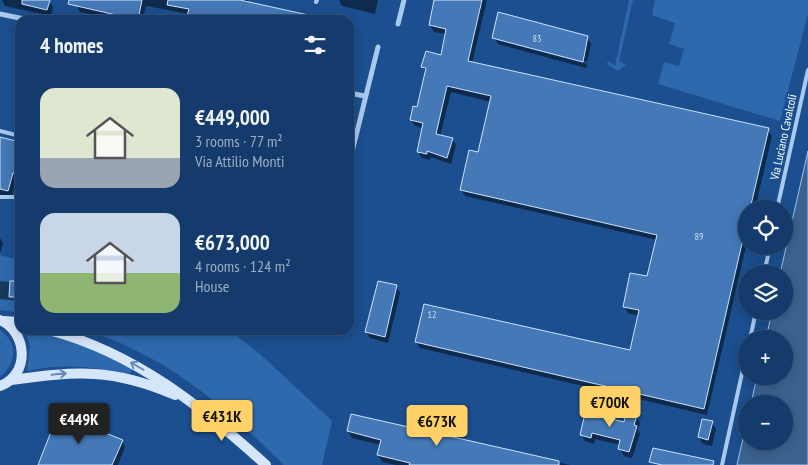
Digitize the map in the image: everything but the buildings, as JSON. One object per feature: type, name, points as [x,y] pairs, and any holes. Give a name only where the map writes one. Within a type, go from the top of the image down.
[{"type":"main road","points":[[1,321],[15,322]]},
{"type":"main road","points":[[1,321],[15,333]]},
{"type":"main road","points":[[4,385],[20,366],[22,350],[16,335]]},
{"type":"main road","points":[[64,335],[98,346],[167,383],[266,465]]},
{"type":"main road","points":[[4,385],[66,373],[107,374],[128,377],[193,403]]},
{"type":"street","points":[[398,24],[404,0]]},
{"type":"street","points":[[0,14],[15,17]]},
{"type":"street","points":[[354,143],[378,47]]},
{"type":"street","points":[[354,93],[365,96]]},
{"type":"lane","name":"Via Luciano Cavalcoli","points":[[780,200],[808,70]]},
{"type":"lane","points":[[0,130],[15,134]]},
{"type":"lane","points":[[0,197],[15,197]]},
{"type":"lane","points":[[722,465],[739,385]]},
{"type":"shaded area","points":[[629,0],[633,0],[619,61],[626,65],[618,71],[607,64],[608,61],[615,66]]},
{"type":"shaded area","points":[[655,0],[808,0],[808,14],[780,121],[658,84],[664,62],[679,66],[684,49],[669,44],[675,23],[652,15]]},
{"type":"shaded area","points":[[808,151],[808,465],[737,465],[740,450],[793,450],[793,395],[753,395],[755,385],[793,385],[793,330],[768,330],[770,320],[793,320],[793,265],[782,265],[784,255],[793,255],[793,217]]},
{"type":"shaded area","points":[[0,255],[15,259],[15,312],[0,310]]},
{"type":"shaded area","points":[[0,330],[10,341],[13,353],[10,366],[0,377]]},
{"type":"shaded area","points":[[27,335],[56,335],[94,350],[132,369],[130,374],[78,367],[53,367],[27,371],[30,346]]},
{"type":"shaded area","points":[[100,335],[236,335],[259,353],[332,421],[322,465],[284,465],[238,422],[194,386],[145,355]]}]
